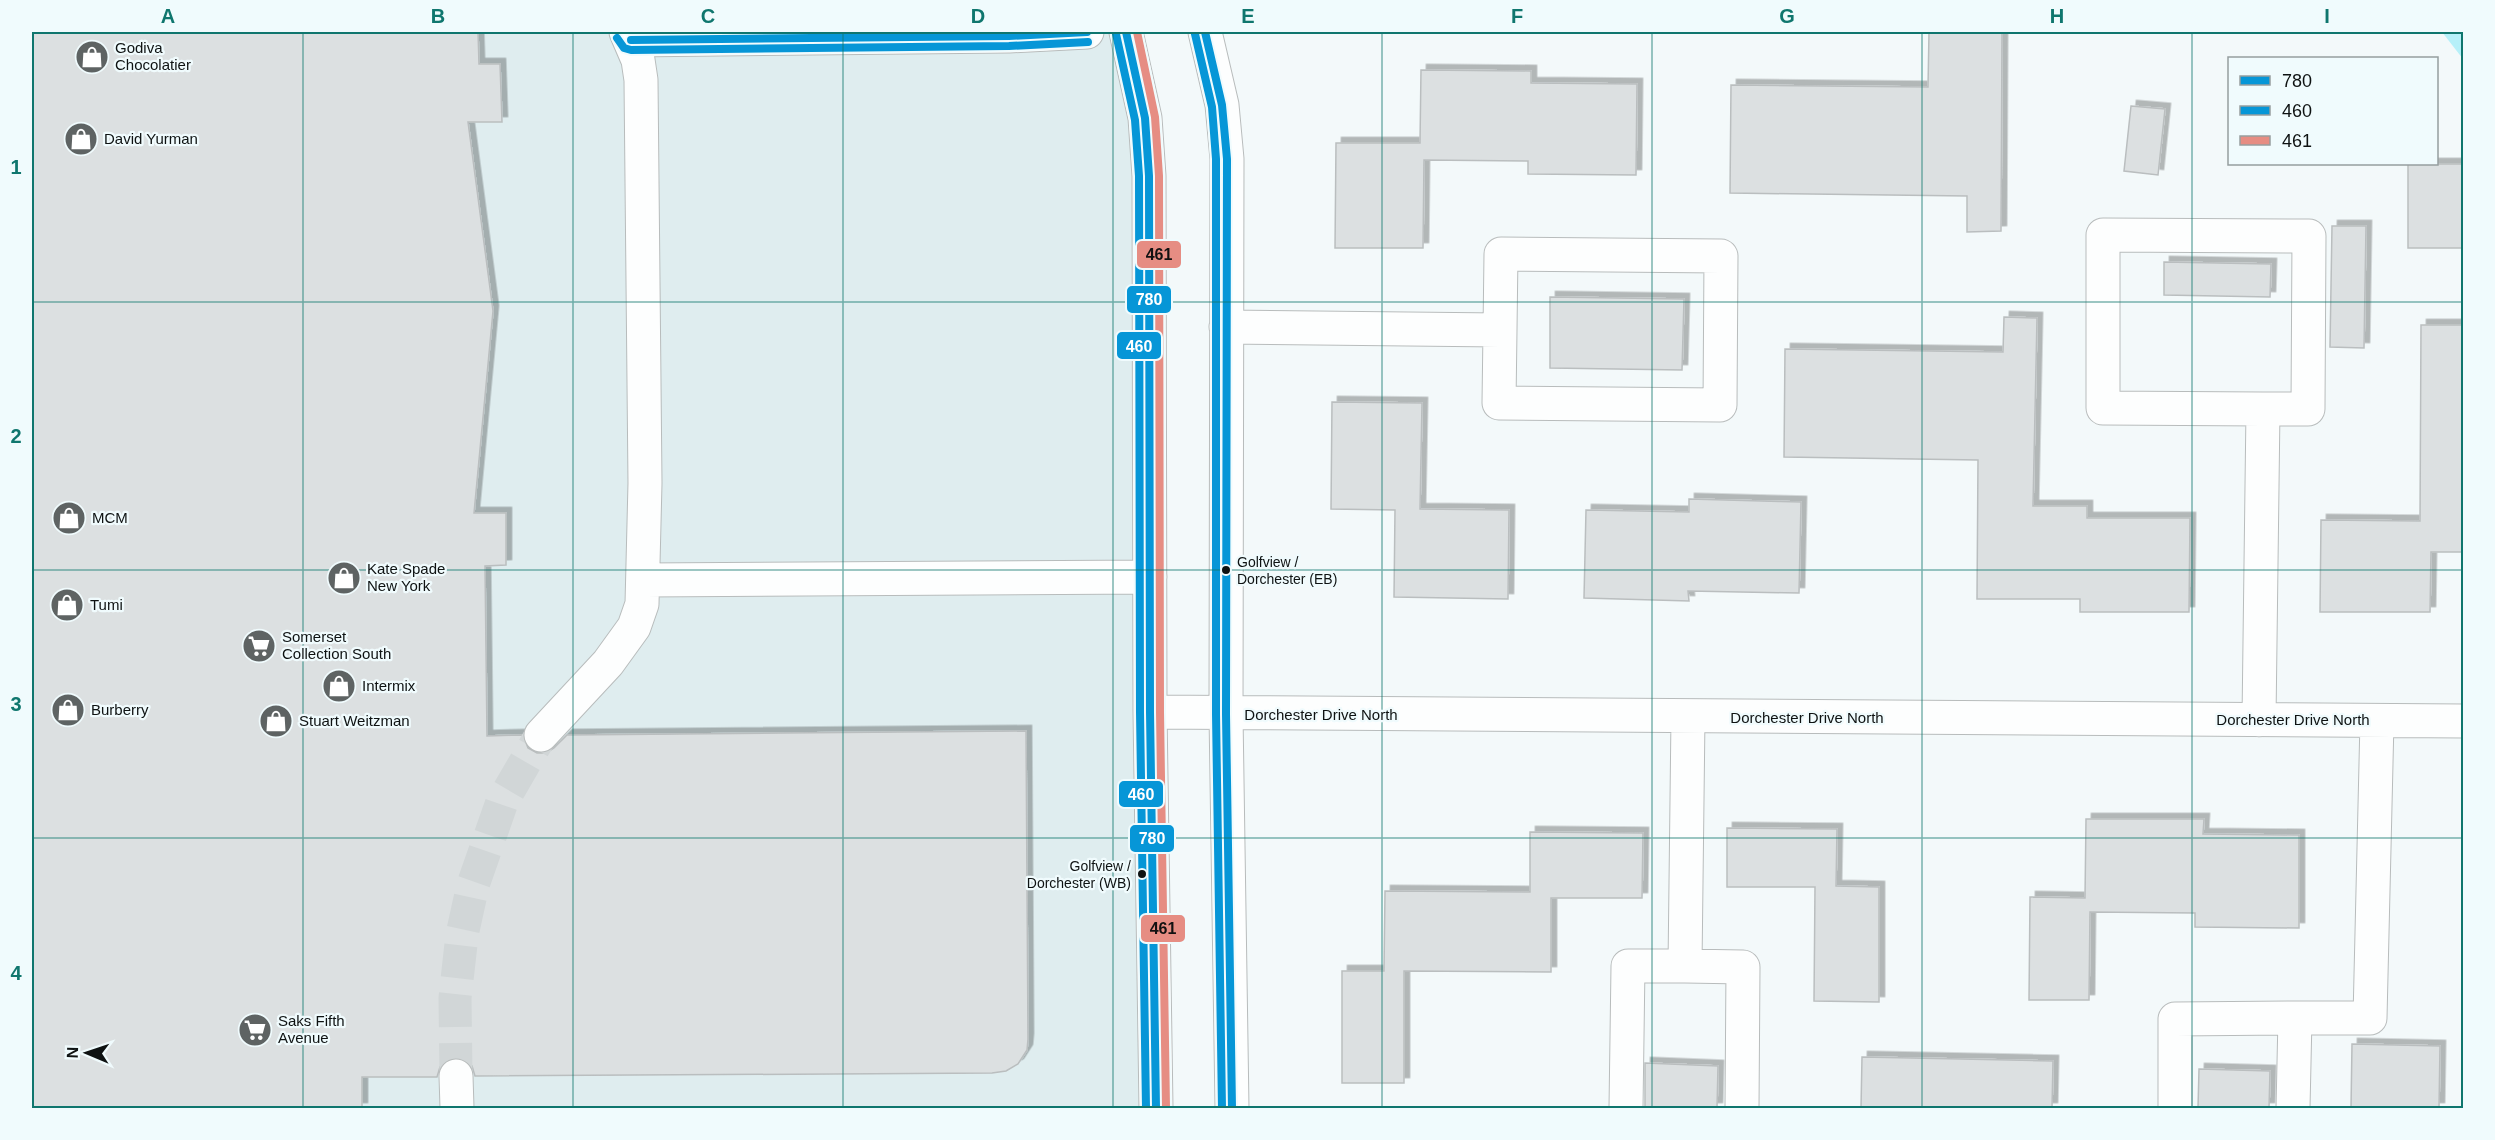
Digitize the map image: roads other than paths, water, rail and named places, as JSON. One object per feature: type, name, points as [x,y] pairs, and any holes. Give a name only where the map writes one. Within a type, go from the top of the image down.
[{"type":"street","points":[[541,735],[608,663],[634,627],[642,604],[644,580],[644,234],[641,80],[638,60],[629,36],[1019,36],[1087,32]]},
{"type":"street","points":[[1126,32],[1149,146],[1150,712],[1156,1108]]},
{"type":"street","points":[[1205,32],[1225,127],[1226,714],[1232,1108]]},
{"type":"street","points":[[2103,235],[2309,236],[2308,409],[2263,409],[2103,408],[2103,235]]},
{"type":"street","points":[[1501,254],[1722,256],[1720,405],[1499,403],[1500,330],[1501,254]]},
{"type":"street","points":[[1226,327],[1500,330]]},
{"type":"street","points":[[2259,720],[2263,409]]},
{"type":"street","points":[[644,580],[1150,577]]},
{"type":"street","name":"Dorchester Drive North","points":[[1150,712],[2463,722]]},
{"type":"street","points":[[1685,966],[1688,717]]},
{"type":"street","points":[[2175,1108],[2175,1019],[2370,1018],[2378,721]]},
{"type":"street","points":[[1626,1108],[1628,966],[1743,967],[1742,1108]]},
{"type":"street","points":[[2293,1108],[2295,1018]]},
{"type":"street","points":[[456,1076],[457,1108]]},
{"type":"tunnel","points":[[456,1076],[455,998],[462,935],[473,885],[502,802],[541,735]]},
{"type":"place","name":"Godiva Chocolatier","points":[[92,57]]},
{"type":"place","name":"David Yurman","points":[[81,139]]},
{"type":"place","name":"MCM","points":[[69,518]]},
{"type":"place","name":"Golfview / Dorchester (EB)","points":[[1226,570]]},
{"type":"place","name":"Kate Spade New York","points":[[344,578]]},
{"type":"place","name":"Tumi","points":[[67,605]]},
{"type":"place","name":"Somerset Collection South","points":[[259,646]]},
{"type":"place","name":"Intermix","points":[[339,686]]},
{"type":"place","name":"Burberry","points":[[68,710]]},
{"type":"place","name":"Stuart Weitzman","points":[[276,721]]},
{"type":"place","name":"Golfview / Dorchester (WB)","points":[[1142,874]]},
{"type":"place","name":"Saks Fifth Avenue","points":[[255,1030]]}]
